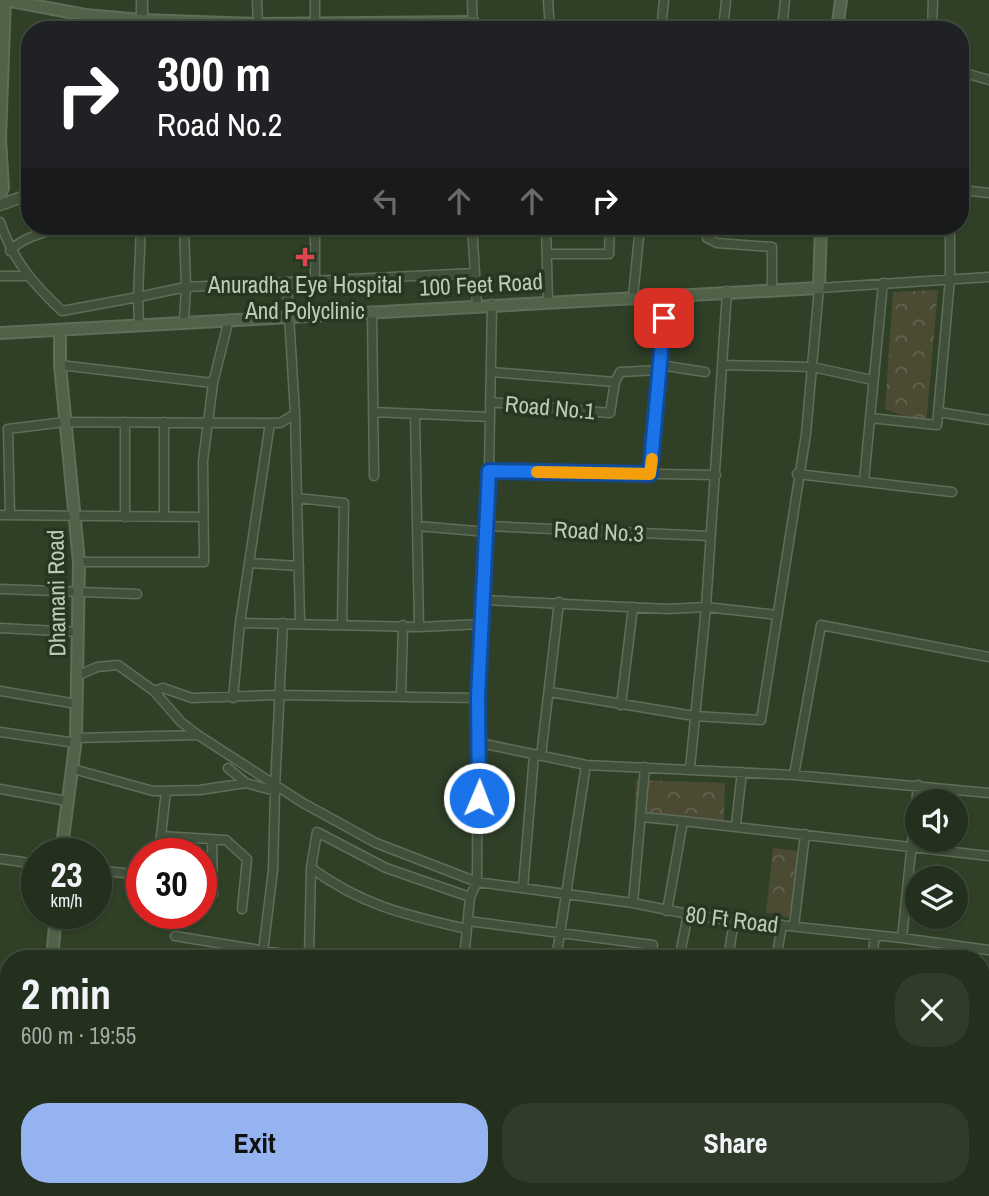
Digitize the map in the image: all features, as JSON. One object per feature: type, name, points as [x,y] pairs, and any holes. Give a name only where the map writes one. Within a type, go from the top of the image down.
[{"type":"main road","points":[[0,195],[3,188],[0,139],[5,0],[119,21]]},
{"type":"main road","points":[[838,21],[841,0]]},
{"type":"main road","points":[[819,288],[821,235]]},
{"type":"main road","name":"100 Feet Road","points":[[0,334],[288,315],[819,288]]},
{"type":"main road","name":"Dhamani Road","points":[[60,330],[60,365],[79,562],[76,741],[63,838]]},
{"type":"main road","points":[[53,950],[54,929]]},
{"type":"street","points":[[142,0],[142,21]]},
{"type":"street","points":[[257,0],[258,21]]},
{"type":"street","points":[[315,0],[315,21]]},
{"type":"street","points":[[472,0],[473,21]]},
{"type":"street","points":[[548,0],[549,21]]},
{"type":"street","points":[[662,21],[664,0]]},
{"type":"street","points":[[724,21],[726,0]]},
{"type":"street","points":[[783,21],[785,0]]},
{"type":"street","points":[[932,21],[933,0]]},
{"type":"street","points":[[969,74],[989,80]]},
{"type":"street","points":[[969,191],[989,193]]},
{"type":"street","points":[[0,205],[21,197]]},
{"type":"street","points":[[0,222],[10,251],[27,276],[62,311]]},
{"type":"street","points":[[10,251],[16,244],[42,235]]},
{"type":"street","points":[[139,324],[141,235]]},
{"type":"street","points":[[184,235],[184,321]]},
{"type":"street","points":[[314,235],[315,281]]},
{"type":"street","points":[[473,235],[477,305]]},
{"type":"street","points":[[546,235],[548,301]]},
{"type":"street","points":[[547,254],[609,254],[610,235]]},
{"type":"street","points":[[633,297],[639,235]]},
{"type":"street","points":[[707,235],[707,238],[717,243],[772,247],[772,290]]},
{"type":"street","points":[[870,418],[937,425],[950,279],[950,235]]},
{"type":"street","points":[[62,311],[186,288],[475,273]]},
{"type":"street","points":[[0,276],[27,276]]},
{"type":"street","points":[[550,692],[694,716],[761,720],[797,474],[806,434],[819,288],[989,277]]},
{"type":"street","points":[[287,282],[295,414],[300,622]]},
{"type":"street","points":[[864,481],[883,283]]},
{"type":"street","points":[[690,768],[706,607],[727,292]]},
{"type":"street","points":[[650,474],[666,295]]},
{"type":"street","points":[[465,950],[470,897],[477,882],[480,743],[478,698],[488,529],[492,304]]},
{"type":"street","points":[[60,330],[62,311]]},
{"type":"street","points":[[372,311],[374,477]]},
{"type":"street","points":[[79,562],[204,562],[207,423],[213,383],[229,319]]},
{"type":"street","points":[[60,365],[213,383]]},
{"type":"street","points":[[723,365],[813,367],[872,380]]},
{"type":"street","points":[[491,372],[614,382],[620,372],[660,367],[705,372]]},
{"type":"street","name":"Road No.1","points":[[490,402],[610,413],[614,382]]},
{"type":"street","points":[[373,412],[490,416]]},
{"type":"street","points":[[938,412],[989,420]]},
{"type":"street","points":[[10,515],[8,429],[65,422],[280,423],[295,414]]},
{"type":"street","points":[[415,414],[419,627]]},
{"type":"street","points":[[125,422],[125,517]]},
{"type":"street","points":[[164,422],[164,517]]},
{"type":"street","points":[[233,698],[240,623],[270,423]]},
{"type":"street","points":[[489,471],[716,475]]},
{"type":"street","points":[[797,474],[952,492]]},
{"type":"street","points":[[297,498],[344,503],[342,625]]},
{"type":"street","points":[[0,514],[204,517]]},
{"type":"street","name":"Road No.3","points":[[417,526],[709,537]]},
{"type":"street","points":[[250,563],[299,566]]},
{"type":"street","points":[[0,589],[79,594],[137,594]]},
{"type":"street","points":[[484,600],[633,607],[706,607],[778,615]]},
{"type":"street","points":[[523,888],[538,755],[550,692],[559,602]]},
{"type":"street","points":[[621,705],[633,607]]},
{"type":"street","points":[[240,623],[300,622],[419,627],[482,624]]},
{"type":"street","points":[[263,950],[273,870],[283,623]]},
{"type":"street","points":[[401,697],[403,625]]},
{"type":"street","points":[[794,775],[821,625],[989,657]]},
{"type":"street","points":[[0,628],[78,632]]},
{"type":"street","points":[[77,676],[97,667],[118,666],[154,691],[181,722],[275,788]]},
{"type":"street","points":[[154,691],[163,688],[192,698],[278,695],[478,698]]},
{"type":"street","points":[[0,691],[77,704]]},
{"type":"street","points":[[0,732],[76,741],[198,735]]},
{"type":"street","points":[[480,743],[586,765],[794,775],[989,793]]},
{"type":"street","points":[[558,950],[586,765]]},
{"type":"street","points":[[633,903],[645,766]]},
{"type":"street","points":[[228,768],[246,783]]},
{"type":"street","points":[[73,769],[110,781],[166,791],[246,783],[275,788]]},
{"type":"street","points":[[736,824],[742,772]]},
{"type":"street","points":[[918,785],[918,789]]},
{"type":"street","name":"80 Ft Road","points":[[275,788],[376,843],[477,882],[633,903],[688,914],[989,950]]},
{"type":"street","points":[[0,789],[66,801]]},
{"type":"street","points":[[166,791],[161,836],[195,838]]},
{"type":"street","points":[[641,817],[736,824],[905,844]]},
{"type":"street","points":[[667,911],[683,821]]},
{"type":"street","points":[[312,950],[311,868],[317,832],[386,868],[470,897]]},
{"type":"street","points":[[794,926],[806,834]]},
{"type":"street","points":[[217,839],[226,840],[247,859],[242,909]]},
{"type":"street","points":[[902,938],[910,852]]},
{"type":"street","points":[[961,852],[989,856]]},
{"type":"street","points":[[2,859],[21,862]]},
{"type":"street","points":[[311,868],[333,884],[375,906],[467,925],[653,944]]},
{"type":"street","points":[[681,950],[688,914]]},
{"type":"street","points":[[729,950],[734,920]]},
{"type":"street","points":[[778,950],[782,925]]},
{"type":"street","points":[[873,950],[875,935]]},
{"type":"street","points":[[175,936],[252,950]]},
{"type":"green space","points":[[938,290],[926,424],[885,409],[893,292]]},
{"type":"green space","points":[[636,780],[725,783],[724,827],[634,822]]},
{"type":"green space","points":[[773,848],[798,851],[791,918],[766,913]]},
{"type":"slow traffic","points":[[537,472],[650,474],[652,459]]},
{"type":"place","name":"Anuradha Eye Hospital And Polyclinic","points":[[305,257]]},
{"type":"route","points":[[479,798],[478,698],[489,471],[650,474],[664,318]]}]
